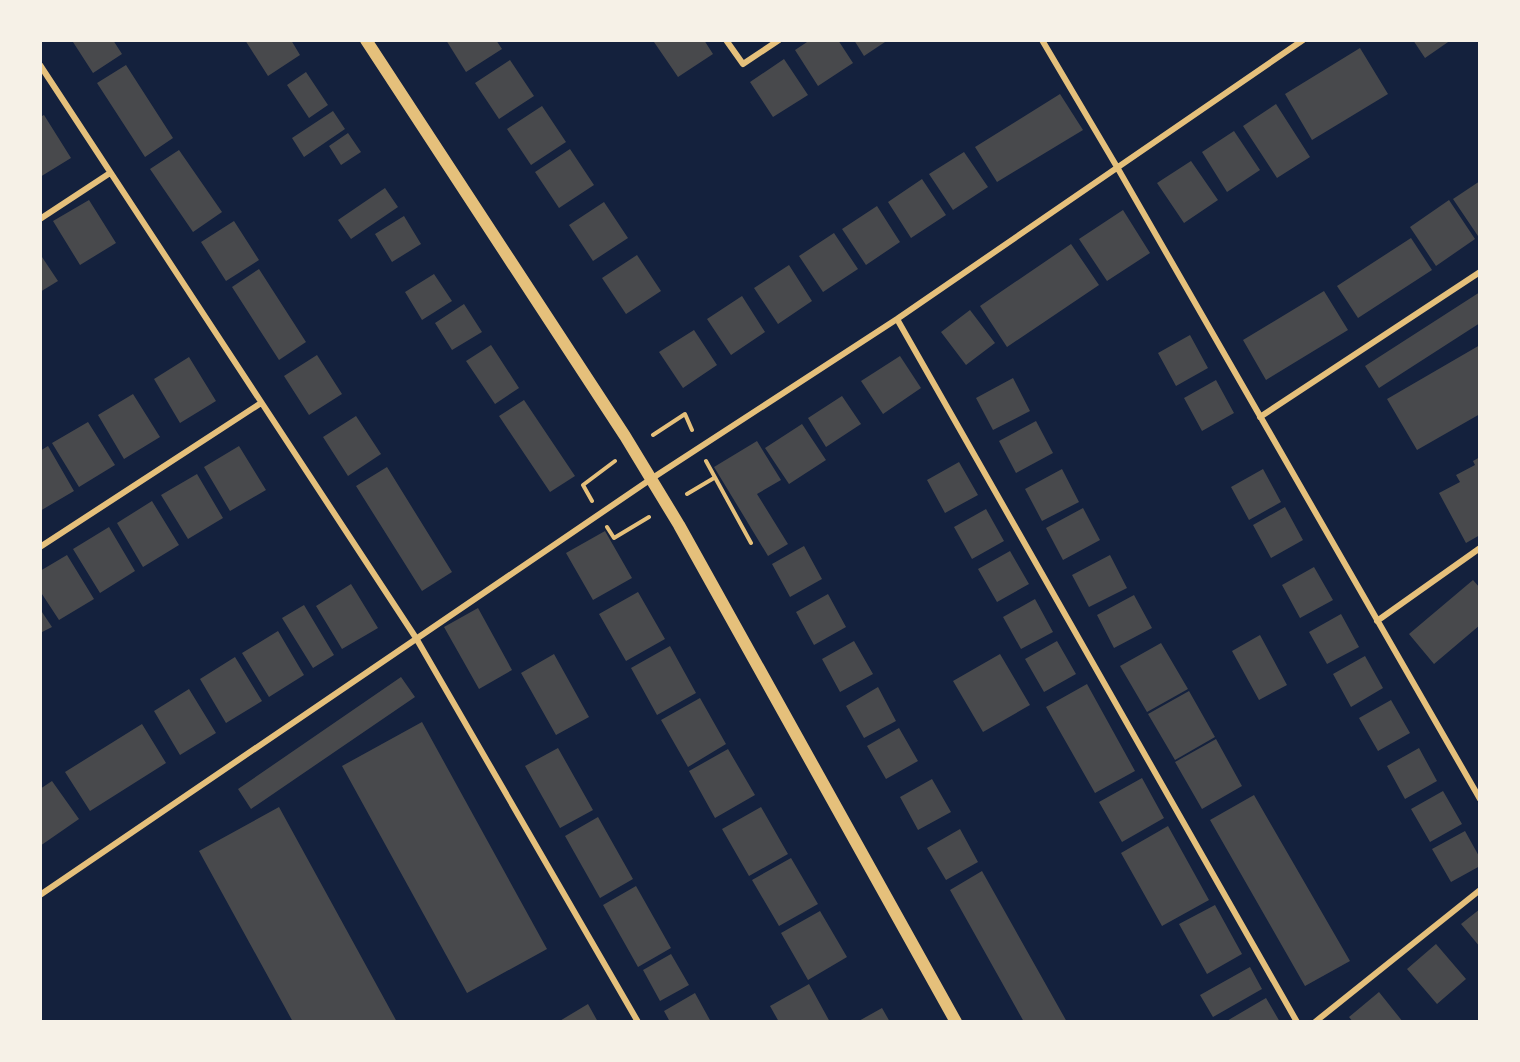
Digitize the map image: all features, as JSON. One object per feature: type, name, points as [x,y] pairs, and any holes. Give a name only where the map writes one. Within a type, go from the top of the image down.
[{"type":"main road","points":[[366,40],[651,479],[956,1022]]},
{"type":"street","points":[[726,40],[743,64],[778,40]]},
{"type":"street","points":[[1042,40],[1479,799]]},
{"type":"street","points":[[40,895],[651,479],[897,319],[1303,40]]},
{"type":"street","points":[[40,65],[416,638],[638,1022]]},
{"type":"street","points":[[40,219],[110,173]]},
{"type":"street","points":[[1260,417],[1479,272]]},
{"type":"street","points":[[897,319],[1298,1022]]},
{"type":"street","points":[[40,547],[261,403]]},
{"type":"street","points":[[1377,621],[1479,548]]},
{"type":"street","points":[[1315,1022],[1479,890]]},
{"type":"path","points":[[653,435],[685,414],[692,430]]},
{"type":"path","points":[[594,505],[583,485],[615,461]]},
{"type":"path","points":[[706,461],[751,543]]},
{"type":"path","points":[[687,494],[714,478]]},
{"type":"path","points":[[607,526],[614,538],[649,518]]},
{"type":"building","points":[[75,40],[113,40],[122,54],[93,73],[73,42]]},
{"type":"building","points":[[245,40],[291,40],[300,55],[268,76]]},
{"type":"building","points":[[446,40],[496,40],[502,49],[466,72]]},
{"type":"building","points":[[656,40],[704,40],[713,54],[678,77],[654,42]]},
{"type":"building","points":[[810,40],[838,40],[853,63],[818,86],[795,50]]},
{"type":"building","points":[[854,40],[888,40],[864,56]]},
{"type":"building","points":[[1413,40],[1451,40],[1425,58]]},
{"type":"building","points":[[1360,48],[1388,94],[1312,140],[1285,94]]},
{"type":"building","points":[[784,59],[808,95],[773,117],[750,82]]},
{"type":"building","points":[[510,60],[534,96],[499,119],[475,83]]},
{"type":"building","points":[[126,65],[173,138],[145,157],[97,83]]},
{"type":"building","points":[[306,72],[328,105],[309,118],[287,85]]},
{"type":"building","points":[[1060,94],[1083,130],[997,182],[975,147]]},
{"type":"building","points":[[1276,104],[1310,157],[1277,178],[1243,126]]},
{"type":"building","points":[[542,106],[566,142],[531,165],[507,129]]},
{"type":"building","points":[[333,111],[345,129],[304,157],[292,138]]},
{"type":"building","points":[[44,115],[71,158],[40,177],[40,117]]},
{"type":"building","points":[[1234,131],[1260,170],[1227,192],[1202,152]]},
{"type":"building","points":[[348,133],[361,152],[341,165],[329,146]]},
{"type":"building","points":[[570,149],[594,185],[559,208],[535,172]]},
{"type":"building","points":[[179,150],[222,212],[193,232],[150,169]]},
{"type":"building","points":[[964,152],[988,187],[953,210],[929,174]]},
{"type":"building","points":[[1191,161],[1218,200],[1184,223],[1157,183]]},
{"type":"building","points":[[922,179],[946,215],[911,238],[888,202]]},
{"type":"building","points":[[1480,181],[1480,239],[1453,199]]},
{"type":"building","points":[[385,188],[398,207],[351,239],[338,220]]},
{"type":"building","points":[[89,200],[116,243],[80,265],[53,221]]},
{"type":"building","points":[[1449,200],[1475,239],[1436,266],[1410,227]]},
{"type":"building","points":[[604,202],[628,238],[593,261],[569,225]]},
{"type":"building","points":[[877,206],[900,242],[866,265],[842,229]]},
{"type":"building","points":[[1123,210],[1150,253],[1107,281],[1079,239]]},
{"type":"building","points":[[404,216],[421,244],[392,262],[375,234]]},
{"type":"building","points":[[234,221],[259,260],[226,281],[201,242]]},
{"type":"building","points":[[834,233],[858,269],[823,292],[799,256]]},
{"type":"building","points":[[1411,238],[1432,270],[1358,318],[1337,286]]},
{"type":"building","points":[[1071,244],[1099,285],[1007,347],[980,306]]},
{"type":"building","points":[[40,254],[58,281],[40,292]]},
{"type":"building","points":[[637,255],[661,291],[626,314],[602,278]]},
{"type":"building","points":[[789,265],[812,301],[778,324],[754,288]]},
{"type":"building","points":[[259,269],[306,342],[279,360],[232,287]]},
{"type":"building","points":[[434,274],[452,301],[422,320],[405,292]]},
{"type":"building","points":[[1324,291],[1348,330],[1266,380],[1243,340]]},
{"type":"building","points":[[1480,292],[1480,323],[1379,388],[1365,366]]},
{"type":"building","points":[[742,296],[765,332],[731,355],[707,319]]},
{"type":"building","points":[[464,304],[482,332],[452,350],[435,323]]},
{"type":"building","points":[[970,310],[995,343],[966,365],[941,332]]},
{"type":"building","points":[[694,330],[717,365],[683,388],[659,352]]},
{"type":"building","points":[[1190,335],[1208,368],[1176,386],[1158,353]]},
{"type":"building","points":[[491,345],[519,388],[495,404],[466,361]]},
{"type":"building","points":[[1480,345],[1480,414],[1417,450],[1387,399]]},
{"type":"building","points":[[317,355],[342,394],[309,415],[284,376]]},
{"type":"building","points":[[900,356],[921,388],[883,414],[861,381]]},
{"type":"building","points":[[189,357],[216,401],[180,423],[154,379]]},
{"type":"building","points":[[1013,378],[1030,411],[993,430],[976,398]]},
{"type":"building","points":[[1216,380],[1234,413],[1202,431],[1184,398]]},
{"type":"building","points":[[133,394],[160,437],[124,459],[98,415]]},
{"type":"building","points":[[842,396],[861,424],[826,447],[808,418]]},
{"type":"building","points":[[524,400],[575,476],[550,492],[499,416]]},
{"type":"building","points":[[356,416],[381,454],[348,476],[323,437]]},
{"type":"building","points":[[1036,421],[1053,453],[1016,473],[999,441]]},
{"type":"building","points":[[88,422],[115,465],[79,487],[52,443]]},
{"type":"building","points":[[802,424],[826,460],[789,484],[765,448]]},
{"type":"building","points":[[757,441],[781,480],[757,494],[788,544],[768,556],[714,467]]},
{"type":"building","points":[[48,446],[74,491],[40,511],[40,451]]},
{"type":"building","points":[[239,446],[266,490],[230,511],[204,467]]},
{"type":"building","points":[[1480,457],[1480,535],[1466,543],[1439,493],[1460,482],[1456,475],[1475,465],[1473,461]]},
{"type":"building","points":[[959,462],[978,495],[945,513],[927,480]]},
{"type":"building","points":[[387,467],[452,572],[422,591],[356,486]]},
{"type":"building","points":[[1062,469],[1079,502],[1042,521],[1025,489]]},
{"type":"building","points":[[1263,469],[1281,502],[1249,520],[1231,487]]},
{"type":"building","points":[[197,474],[223,518],[188,539],[161,495]]},
{"type":"building","points":[[152,501],[179,545],[143,567],[117,523]]},
{"type":"building","points":[[1285,507],[1303,540],[1271,558],[1253,525]]},
{"type":"building","points":[[1083,508],[1100,540],[1063,560],[1046,528]]},
{"type":"building","points":[[986,509],[1004,541],[972,559],[954,527]]},
{"type":"building","points":[[109,527],[135,571],[100,593],[73,549]]},
{"type":"building","points":[[605,531],[632,578],[593,600],[566,553]]},
{"type":"building","points":[[804,546],[822,579],[790,597],[772,564]]},
{"type":"building","points":[[1010,551],[1029,584],[997,602],[978,569]]},
{"type":"building","points":[[67,555],[94,599],[59,620],[40,591],[40,571]]},
{"type":"building","points":[[1110,555],[1127,588],[1089,607],[1072,575]]},
{"type":"building","points":[[1314,567],[1333,600],[1300,618],[1282,585]]},
{"type":"building","points":[[1473,580],[1480,588],[1480,625],[1434,664],[1409,634]]},
{"type":"building","points":[[351,584],[378,628],[342,649],[316,606]]},
{"type":"building","points":[[638,592],[665,639],[626,661],[599,614]]},
{"type":"building","points":[[828,594],[846,627],[814,645],[796,612]]},
{"type":"building","points":[[1134,595],[1152,628],[1114,648],[1097,615]]},
{"type":"building","points":[[1035,599],[1053,632],[1021,649],[1003,617]]},
{"type":"building","points":[[304,605],[334,655],[313,668],[282,618]]},
{"type":"building","points":[[478,608],[512,670],[479,689],[444,627]]},
{"type":"building","points":[[40,609],[52,627],[40,633]]},
{"type":"building","points":[[1341,614],[1359,647],[1327,664],[1309,632]]},
{"type":"building","points":[[278,631],[304,675],[269,697],[242,653]]},
{"type":"building","points":[[1260,635],[1287,685],[1259,700],[1232,651]]},
{"type":"building","points":[[854,641],[873,674],[840,692],[822,659]]},
{"type":"building","points":[[1057,641],[1076,674],[1044,692],[1025,659]]},
{"type":"building","points":[[1161,643],[1188,689],[1147,712],[1120,666]]},
{"type":"building","points":[[670,646],[696,693],[657,715],[631,668]]},
{"type":"building","points":[[554,654],[589,717],[556,735],[521,673]]},
{"type":"building","points":[[1000,654],[1030,705],[983,732],[953,681]]},
{"type":"building","points":[[1365,656],[1383,688],[1351,707],[1333,674]]},
{"type":"building","points":[[235,657],[262,701],[226,723],[200,679]]},
{"type":"building","points":[[401,677],[415,697],[251,809],[238,789]]},
{"type":"building","points":[[1087,684],[1135,771],[1095,793],[1046,707]]},
{"type":"building","points":[[878,687],[896,721],[864,738],[846,706]]},
{"type":"building","points":[[189,689],[216,733],[180,755],[154,711]]},
{"type":"building","points":[[1189,691],[1215,737],[1175,760],[1148,714]]},
{"type":"building","points":[[700,698],[726,744],[688,767],[661,720]]},
{"type":"building","points":[[1391,700],[1410,733],[1378,751],[1359,718]]},
{"type":"building","points":[[422,722],[547,949],[467,993],[342,766]]},
{"type":"building","points":[[142,724],[166,763],[90,811],[65,772]]},
{"type":"building","points":[[899,728],[918,761],[886,779],[867,746]]},
{"type":"building","points":[[1216,739],[1242,786],[1202,809],[1175,762]]},
{"type":"building","points":[[558,748],[593,810],[560,828],[525,766]]},
{"type":"building","points":[[1419,748],[1437,781],[1405,799],[1387,766]]},
{"type":"building","points":[[728,749],[755,795],[715,818],[689,771]]},
{"type":"building","points":[[1142,778],[1164,818],[1122,842],[1099,802]]},
{"type":"building","points":[[932,779],[951,812],[918,830],[900,797]]},
{"type":"building","points":[[52,781],[79,819],[40,846],[40,789]]},
{"type":"building","points":[[1443,791],[1462,824],[1430,842],[1411,809]]},
{"type":"building","points":[[1254,795],[1350,961],[1305,986],[1210,820]]},
{"type":"building","points":[[279,807],[397,1022],[293,1022],[199,851]]},
{"type":"building","points":[[761,807],[788,854],[749,876],[722,829]]},
{"type":"building","points":[[598,817],[633,879],[600,898],[565,836]]},
{"type":"building","points":[[1168,826],[1209,900],[1162,926],[1121,853]]},
{"type":"building","points":[[960,829],[978,862],[946,880],[927,848]]},
{"type":"building","points":[[1465,831],[1480,858],[1480,866],[1451,882],[1432,849]]},
{"type":"building","points":[[791,858],[818,904],[779,926],[752,880]]},
{"type":"building","points":[[982,871],[1067,1022],[1024,1022],[950,890]]},
{"type":"building","points":[[636,886],[671,948],[638,967],[603,905]]},
{"type":"building","points":[[1215,905],[1242,954],[1207,974],[1179,924]]},
{"type":"building","points":[[1480,909],[1480,947],[1461,924]]},
{"type":"building","points":[[820,911],[847,957],[808,980],[781,933]]},
{"type":"building","points":[[1436,944],[1466,979],[1437,1004],[1407,969]]},
{"type":"building","points":[[671,954],[689,985],[660,1001],[643,970]]},
{"type":"building","points":[[1250,967],[1262,989],[1213,1017],[1200,995]]},
{"type":"building","points":[[809,984],[830,1022],[779,1022],[770,1006]]},
{"type":"building","points":[[1379,992],[1403,1022],[1353,1022],[1349,1017]]},
{"type":"building","points":[[695,993],[711,1022],[670,1022],[664,1011]]},
{"type":"building","points":[[1266,998],[1280,1022],[1225,1022]]},
{"type":"building","points":[[588,1004],[598,1022],[558,1022]]},
{"type":"building","points":[[882,1008],[890,1022],[857,1022]]}]
